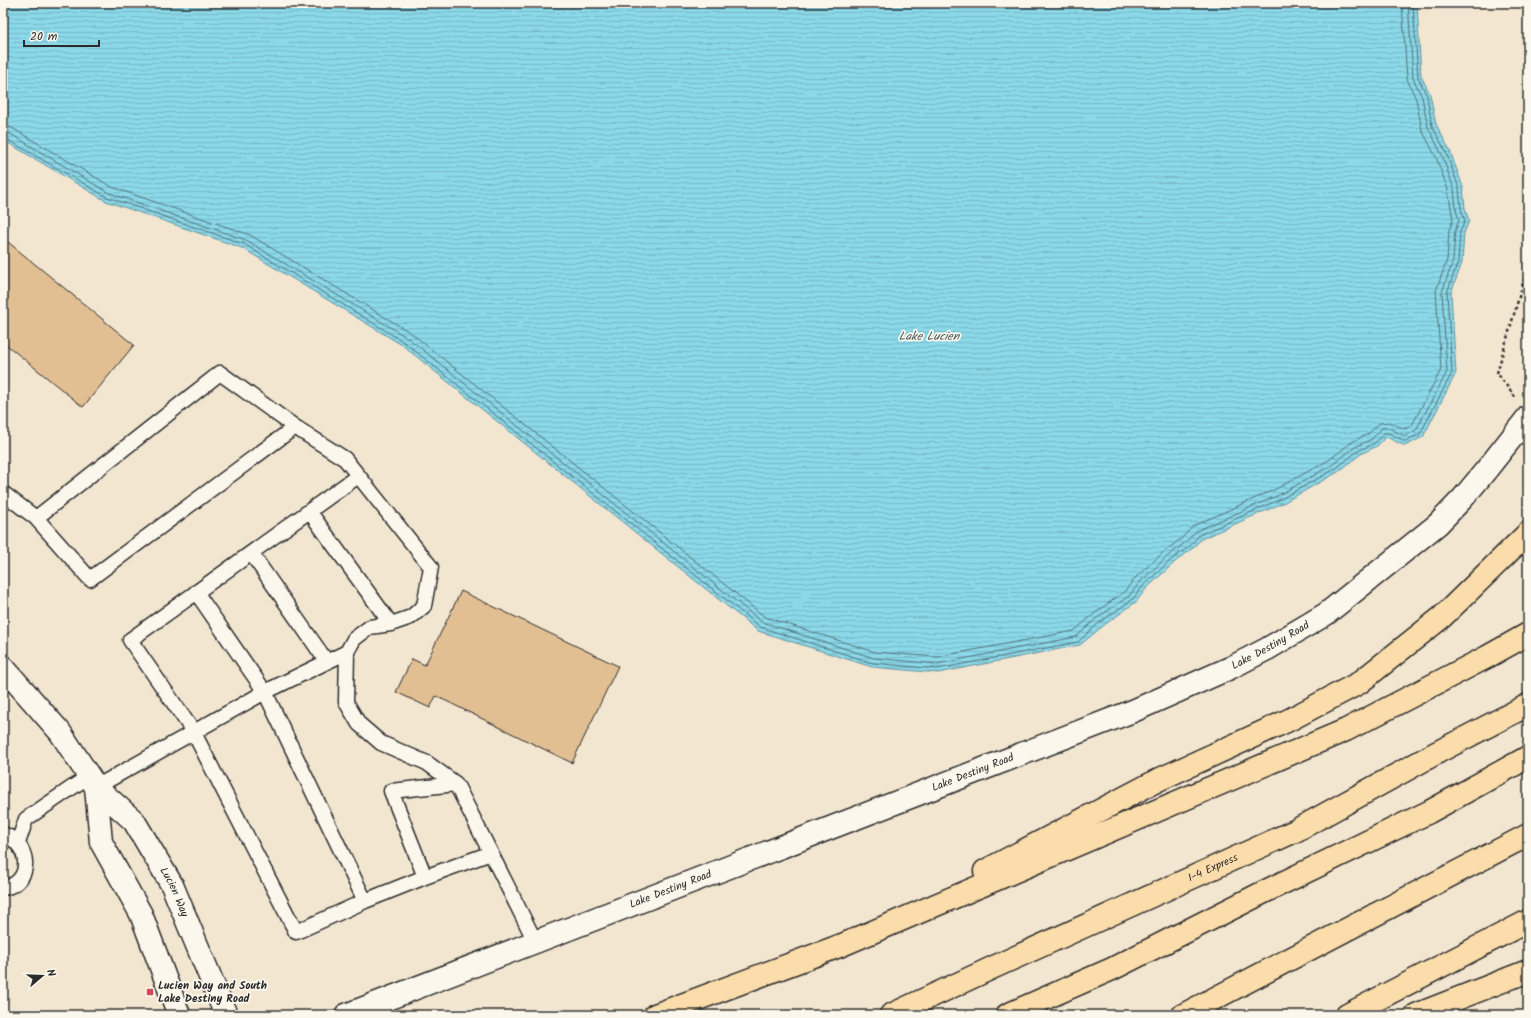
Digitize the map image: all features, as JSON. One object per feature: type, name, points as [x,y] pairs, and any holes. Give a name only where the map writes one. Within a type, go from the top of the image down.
[{"type":"highway","points":[[842,946],[1158,780],[1289,720],[1359,683],[1442,617],[1528,533]]},
{"type":"highway","points":[[656,1015],[842,946],[1346,730],[1487,657],[1528,634]]},
{"type":"highway","name":"I-4 Express","points":[[890,1015],[994,966],[1295,831],[1438,752],[1528,705]]},
{"type":"highway","points":[[1007,1015],[1112,969],[1266,891],[1429,812],[1528,757]]},
{"type":"highway","points":[[1183,1015],[1528,835]]},
{"type":"highway","points":[[1347,1015],[1528,921]]},
{"type":"highway","points":[[1416,1015],[1528,972]]},
{"type":"street","name":"Lake Destiny Road","points":[[346,1015],[1132,711],[1230,668],[1267,649],[1326,614],[1438,524],[1488,469],[1524,410]]},
{"type":"street","name":"Lucien Way","points":[[3,667],[60,732],[92,782],[134,821],[172,885],[226,1015]]},
{"type":"street","name":"Lucien Way","points":[[92,782],[101,842],[141,914],[179,1015]]},
{"type":"lane","points":[[36,518],[220,373],[295,427],[345,459],[431,567],[424,606],[411,617],[391,624],[370,627],[354,639],[347,652],[346,702],[359,724],[381,743],[427,763],[456,784],[535,941]]},
{"type":"lane","points":[[3,492],[36,518],[90,579],[295,427]]},
{"type":"lane","points":[[358,476],[130,640],[194,731],[296,932],[365,901],[491,853]]},
{"type":"lane","points":[[309,511],[391,624]]},
{"type":"lane","points":[[250,553],[327,662]]},
{"type":"lane","points":[[196,592],[265,692],[365,901]]},
{"type":"lane","points":[[18,843],[26,819],[92,782],[194,731],[265,692],[347,652]]},
{"type":"lane","points":[[425,877],[391,791],[456,784]]},
{"type":"lane","points":[[3,834],[18,843],[23,850],[25,859],[24,868],[15,883],[3,888]]},
{"type":"path","points":[[1524,410],[1497,373],[1528,266]]},
{"type":"water","name":"Lake Lucien","points":[[3,3],[1417,3],[1421,76],[1430,94],[1436,124],[1450,151],[1463,187],[1465,208],[1469,221],[1464,233],[1462,263],[1451,293],[1456,373],[1423,437],[1405,446],[1386,437],[1377,446],[1361,454],[1338,472],[1283,503],[1201,539],[1192,549],[1175,562],[1146,589],[1136,602],[1080,645],[938,673],[872,667],[758,631],[402,345],[242,248],[106,201],[3,140]]},
{"type":"building","points":[[3,238],[134,345],[83,407],[3,342]]},
{"type":"building","points":[[461,591],[618,666],[572,763],[436,696],[430,708],[396,692],[412,659],[425,665]]},
{"type":"place","name":"Lucien Way and South Lake Destiny Road","points":[[150,992]]}]
